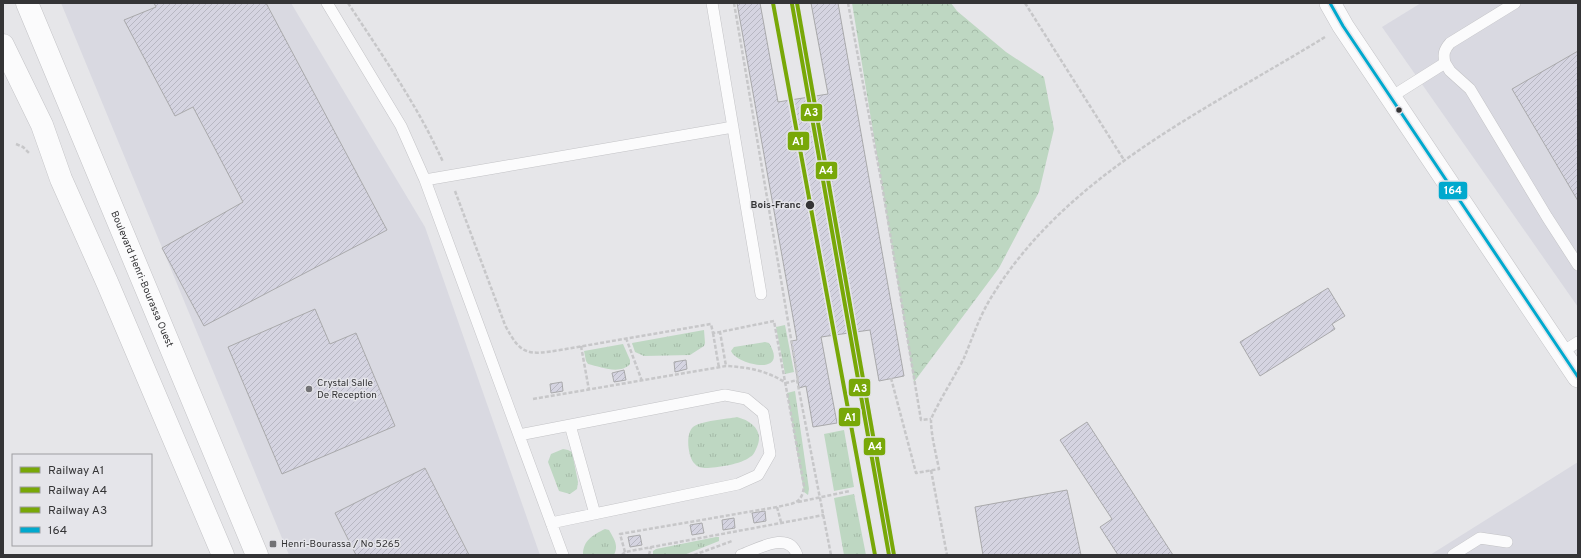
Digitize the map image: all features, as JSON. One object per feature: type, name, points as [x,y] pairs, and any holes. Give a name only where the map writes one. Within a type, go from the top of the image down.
[{"type":"main road","name":"Boulevard Henri-Bourassa Ouest","points":[[27,3],[257,555]]},
{"type":"main road","points":[[3,45],[42,125],[61,178],[104,275],[222,555]]},
{"type":"street","points":[[1321,3],[1343,26]]},
{"type":"street","points":[[1330,3],[1343,26],[1391,97],[1570,347],[1578,377]]},
{"type":"lane","points":[[327,3],[401,126],[426,180],[563,555]]},
{"type":"lane","points":[[712,3],[761,294]]},
{"type":"lane","points":[[1515,3],[1450,43],[1445,49],[1443,55],[1445,63],[1450,71],[1470,89],[1578,265]]},
{"type":"lane","points":[[1391,97],[1445,63]]},
{"type":"lane","points":[[426,180],[733,127]]},
{"type":"lane","points":[[519,435],[725,395],[746,399],[763,414],[770,454],[758,475],[738,484],[551,523]]},
{"type":"lane","points":[[570,424],[595,514]]},
{"type":"lane","points":[[1453,555],[1480,538],[1507,542]]},
{"type":"lane","points":[[741,555],[771,544],[784,542],[791,545],[797,555]]},
{"type":"path","points":[[348,3],[409,98],[433,139],[444,166]]},
{"type":"path","points":[[734,3],[797,380],[832,555]]},
{"type":"path","points":[[848,3],[882,186],[921,420],[931,419]]},
{"type":"path","points":[[1025,3],[1124,160]]},
{"type":"path","points":[[892,378],[916,473],[939,469],[931,419],[959,369],[988,303],[1005,276],[1025,252],[1064,210],[1088,188],[1124,160],[1166,132],[1323,38]]},
{"type":"path","points":[[456,192],[505,325],[519,347],[529,352],[544,352],[711,324],[719,368]]},
{"type":"path","points":[[713,333],[774,321]]},
{"type":"path","points":[[720,332],[726,366]]},
{"type":"path","points":[[626,338],[642,381]]},
{"type":"path","points":[[581,346],[589,390]]},
{"type":"path","points":[[533,399],[726,366],[750,368],[766,373],[786,383],[797,380]]},
{"type":"path","points":[[931,470],[947,555]]},
{"type":"path","points":[[797,502],[850,491]]},
{"type":"path","points":[[777,506],[781,522]]},
{"type":"path","points":[[622,555],[625,552],[824,515]]},
{"type":"path","points":[[620,534],[625,552]]},
{"type":"path","points":[[649,555],[651,547]]},
{"type":"shaded area","points":[[61,3],[291,3],[425,227],[540,555],[289,555]]},
{"type":"shaded area","points":[[1421,3],[1578,3],[1578,307],[1382,27]]},
{"type":"shaded area","points":[[1578,462],[1578,555],[1430,555]]},
{"type":"green space","points":[[852,3],[951,3],[957,11],[1006,52],[1044,77],[1054,129],[1039,192],[999,268],[914,382]]},
{"type":"green space","points":[[785,325],[794,372],[785,374],[776,327]]},
{"type":"green space","points":[[704,330],[704,346],[690,355],[644,356],[635,352],[632,343]]},
{"type":"green space","points":[[765,342],[769,343],[774,354],[773,361],[768,364],[751,364],[735,356],[731,351],[734,347]]},
{"type":"green space","points":[[623,344],[630,360],[630,364],[626,367],[616,370],[588,364],[586,361],[584,351]]},
{"type":"green space","points":[[795,391],[809,489],[808,495],[804,492],[787,393]]},
{"type":"green space","points":[[737,417],[752,424],[758,432],[759,441],[754,453],[741,462],[735,464],[710,468],[704,468],[696,465],[691,457],[688,446],[689,435],[693,427],[707,422]]},
{"type":"green space","points":[[844,430],[854,487],[834,491],[824,434]]},
{"type":"green space","points":[[563,449],[572,452],[578,482],[577,489],[570,494],[559,491],[548,462],[551,454]]},
{"type":"green space","points":[[854,494],[866,555],[844,555],[834,498]]},
{"type":"green space","points":[[605,529],[609,530],[613,536],[616,548],[614,555],[583,555],[583,550],[587,542],[593,536]]},
{"type":"green space","points":[[719,537],[719,541],[684,555],[653,555],[653,551],[656,549]]},
{"type":"building","points":[[154,3],[266,3],[387,230],[204,326],[162,248],[243,202],[193,107],[175,116],[124,20],[156,7]]},
{"type":"building","name":"Bois-Franc","points":[[737,3],[760,3],[778,102],[828,94],[811,3],[838,3],[904,376],[879,381],[870,330],[821,337],[837,423],[813,427],[806,386],[799,388],[791,341],[797,340]]},
{"type":"building","points":[[1578,51],[1578,201],[1512,89]]},
{"type":"building","points":[[1328,288],[1345,316],[1332,324],[1335,329],[1260,376],[1240,342]]},
{"type":"building","points":[[315,309],[330,344],[356,333],[395,426],[282,474],[228,347]]},
{"type":"building","points":[[686,360],[687,369],[675,372],[674,362]]},
{"type":"building","points":[[624,370],[626,380],[614,382],[612,373]]},
{"type":"building","points":[[562,382],[563,391],[551,393],[550,384]]},
{"type":"building","points":[[1087,422],[1173,555],[1118,555],[1100,527],[1112,519],[1060,440]]},
{"type":"building","points":[[425,468],[469,555],[356,555],[335,513]]},
{"type":"building","points":[[1067,490],[1081,555],[983,555],[975,507]]},
{"type":"building","points":[[765,511],[766,521],[754,523],[752,513]]},
{"type":"building","points":[[734,518],[735,528],[723,530],[722,520]]},
{"type":"building","points":[[702,523],[704,533],[692,535],[690,525]]},
{"type":"building","points":[[640,535],[642,545],[630,547],[628,537]]},
{"type":"rail line","name":"A1","points":[[773,3],[875,555]]},
{"type":"rail line","name":"A4","points":[[797,3],[894,555]]},
{"type":"rail line","name":"A3","points":[[792,4],[889,555]]},
{"type":"transit line","name":"164","points":[[1330,3],[1343,26],[1578,377]]},
{"type":"place","name":"Bois-Franc","points":[[810,205]]},
{"type":"place","name":"Crystal Salle De Reception","points":[[309,389]]},
{"type":"place","name":"Henri-Bourassa / No 5265","points":[[273,544]]}]
